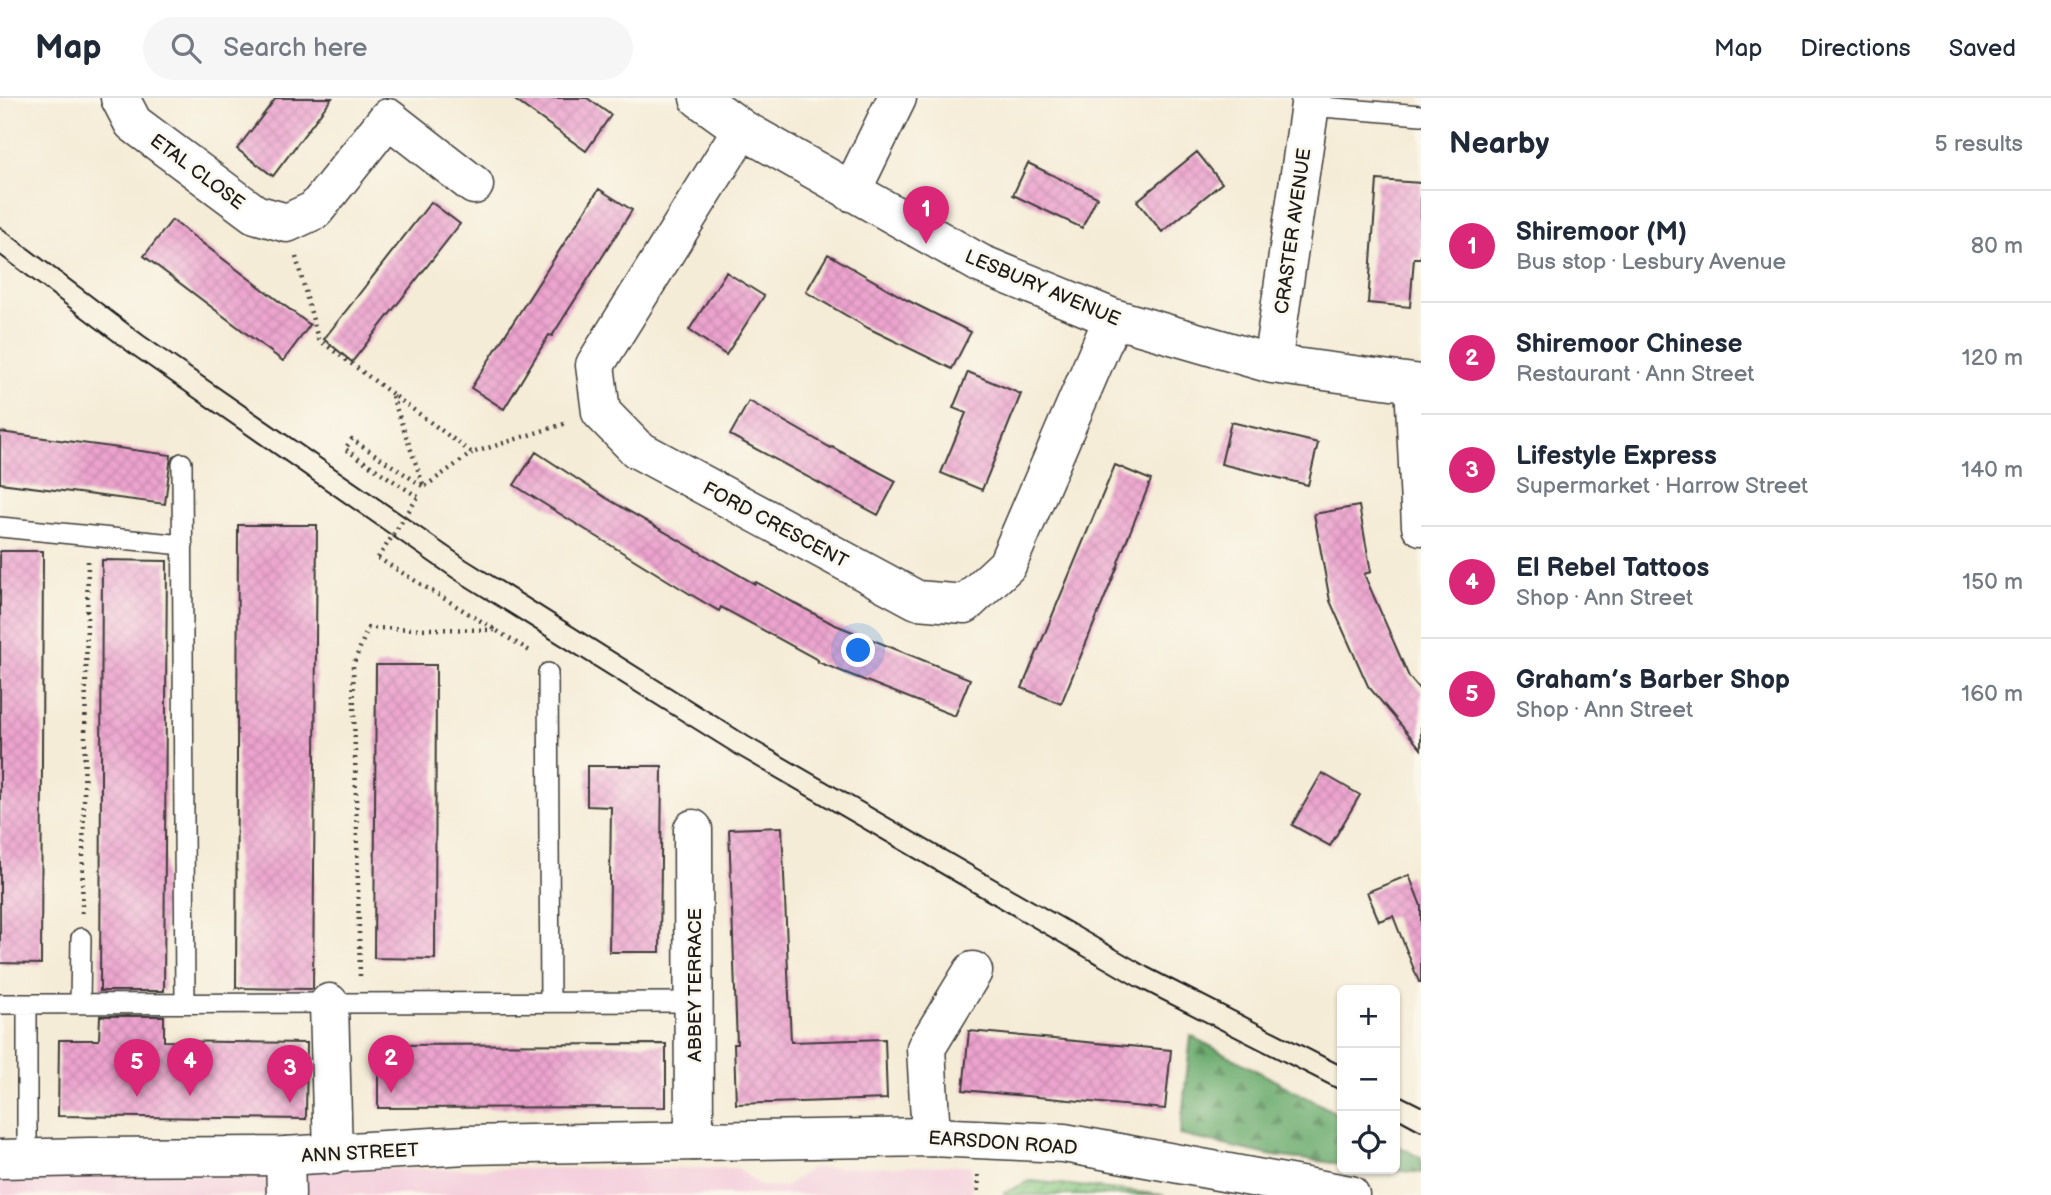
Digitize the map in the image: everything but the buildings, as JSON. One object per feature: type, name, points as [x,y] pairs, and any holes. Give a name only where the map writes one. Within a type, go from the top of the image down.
[{"type":"street","name":"ETAL CLOSE","points":[[120,98],[132,122],[256,214],[287,223]]},
{"type":"street","name":"LESBURY AVENUE","points":[[699,98],[742,129],[981,264],[1113,318],[1272,364],[1418,384]]},
{"type":"street","points":[[851,191],[897,98]]},
{"type":"street","name":"CRASTER AVENUE","points":[[1272,364],[1310,102]]},
{"type":"street","points":[[287,223],[315,210],[388,118],[474,185]]},
{"type":"street","points":[[601,412],[595,365],[742,129]]},
{"type":"street","name":"FORD CRESCENT","points":[[601,412],[637,449],[916,600],[965,604],[1007,565],[1113,318]]},
{"type":"street","points":[[1418,384],[1421,526]]},
{"type":"street","name":"ABBEY TERRACE","points":[[693,829],[694,1141]]},
{"type":"street","points":[[931,1137],[926,1048],[973,971]]},
{"type":"street","points":[[333,1155],[345,1003]]},
{"type":"street","name":"EARSDON ROAD","points":[[694,1141],[931,1137],[1064,1143],[1350,1195]]},
{"type":"street","name":"ANN STREET","points":[[13,1160],[333,1155],[466,1145],[694,1141]]},
{"type":"street","points":[[285,1156],[286,1195]]},
{"type":"lane","points":[[1310,102],[1421,115]]},
{"type":"lane","points":[[183,463],[185,1003]]},
{"type":"lane","points":[[0,527],[183,545]]},
{"type":"lane","points":[[548,673],[550,1002]]},
{"type":"lane","points":[[80,1003],[81,938]]},
{"type":"lane","points":[[0,1003],[694,1002]]},
{"type":"lane","points":[[13,1160],[27,1004]]},
{"type":"path","points":[[287,223],[317,339],[472,453]]},
{"type":"path","points":[[391,395],[424,487]]},
{"type":"path","points":[[424,487],[472,453],[601,412]]},
{"type":"path","points":[[424,487],[352,439],[345,449],[418,498],[378,558],[548,662],[548,673]]},
{"type":"path","points":[[81,938],[89,536]]},
{"type":"path","points":[[345,1003],[353,665],[368,628],[495,630]]},
{"type":"shaded area","points":[[971,1165],[972,1195],[0,1195],[0,1170],[738,1168],[760,1186],[785,1187],[810,1168]]},
{"type":"green space","points":[[1191,1036],[1337,1113],[1337,1163],[1273,1156],[1180,1135]]},
{"type":"green space","points":[[1400,1147],[1421,1158],[1421,1173],[1400,1171]]},
{"type":"green space","points":[[1030,1181],[1165,1195],[1004,1195]]},
{"type":"tram line","points":[[0,227],[144,336],[467,560],[749,737],[1147,967],[1337,1063]]},
{"type":"tram line","points":[[0,255],[130,353],[453,578],[737,755],[1135,986],[1337,1088]]},
{"type":"tram line","points":[[1400,1096],[1421,1106]]},
{"type":"tram line","points":[[1400,1120],[1421,1131]]},
{"type":"place","name":"Shiremoor (M)","points":[[926,244]]},
{"type":"place","name":"Shiremoor Chinese","points":[[391,1093]]},
{"type":"place","name":"El Rebel Tattoos","points":[[190,1096]]},
{"type":"place","name":"Graham’s Barber Shop","points":[[137,1097]]},
{"type":"place","name":"Lifestyle Express","points":[[290,1103]]}]
